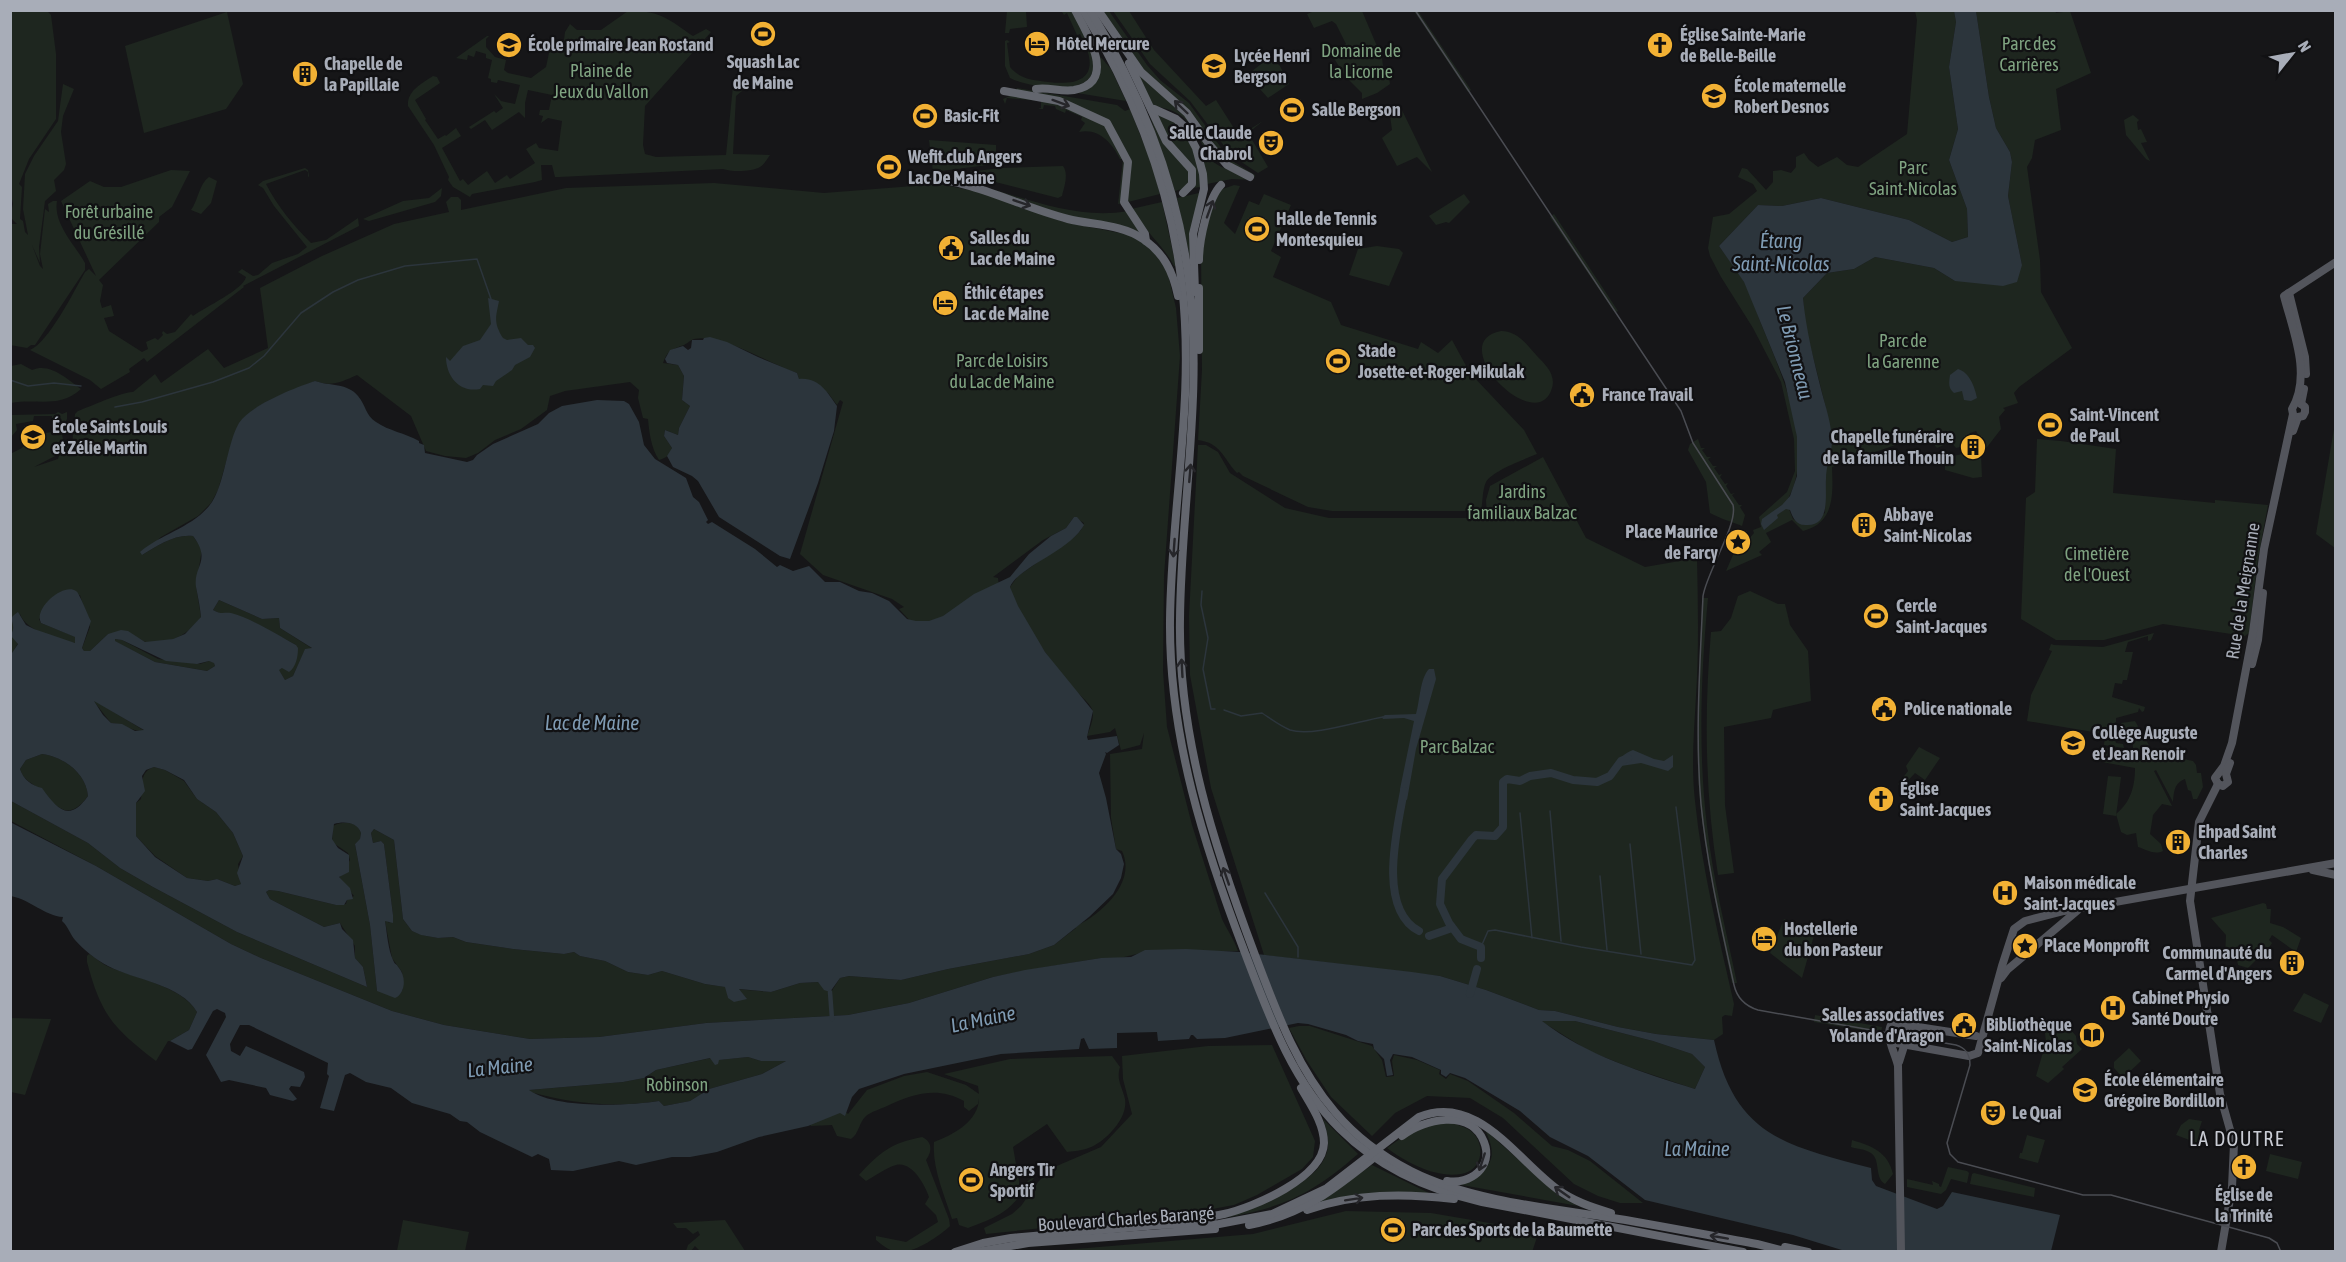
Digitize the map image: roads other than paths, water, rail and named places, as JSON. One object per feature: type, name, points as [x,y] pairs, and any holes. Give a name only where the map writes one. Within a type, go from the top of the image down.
[{"type":"highway","points":[[1036,89],[1074,90],[1089,82],[1096,71],[1096,55],[1075,10]]},
{"type":"highway","points":[[1083,10],[1119,76],[1140,121],[1171,221],[1182,283],[1187,339],[1185,402]]},
{"type":"highway","points":[[1090,10],[1125,72],[1146,118],[1164,168],[1178,219],[1189,282],[1194,351],[1194,423]]},
{"type":"highway","points":[[1098,10],[1141,72],[1188,113],[1227,165],[1250,177]]},
{"type":"highway","points":[[1108,24],[1166,141],[1192,170],[1192,184],[1183,193]]},
{"type":"highway","points":[[1004,91],[1059,101],[1107,123],[1128,162],[1124,202],[1145,234],[1146,241]]},
{"type":"highway","points":[[1154,109],[1178,120],[1187,130],[1196,147],[1204,177],[1204,189],[1193,234],[1198,350]]},
{"type":"highway","points":[[926,178],[951,180],[1066,219],[1134,233],[1157,249],[1165,259],[1175,282],[1182,321],[1188,435],[1170,621],[1182,751],[1206,844],[1278,1017],[1293,1049],[1322,1097],[1362,1141]]},
{"type":"highway","points":[[1188,435],[1194,423],[1198,392],[1199,252],[1205,222],[1217,189],[1221,185]]},
{"type":"highway","points":[[1187,448],[1179,621],[1182,685],[1187,726],[1205,809],[1242,932],[1284,1047],[1311,1094],[1339,1128],[1437,1190],[1482,1202],[1743,1251]]},
{"type":"highway","points":[[1159,1225],[1225,1214],[1259,1202],[1304,1176],[1317,1162],[1324,1142],[1320,1124],[1286,1060],[1282,1050],[1284,1047]]},
{"type":"highway","name":"Boulevard Charles Barangé","points":[[956,1251],[1011,1238],[1159,1225],[1219,1224],[1272,1214],[1327,1188],[1419,1117],[1427,1113],[1447,1111],[1465,1115],[1492,1131],[1568,1196],[1580,1203],[1635,1222]]},
{"type":"highway","points":[[1277,1219],[1328,1194],[1406,1132],[1429,1121],[1448,1120],[1465,1124],[1481,1136],[1486,1149],[1485,1161],[1478,1174],[1456,1182],[1439,1179],[1389,1160]]},
{"type":"highway","points":[[1389,1160],[1429,1179],[1474,1193],[1789,1251]]},
{"type":"highway","points":[[1277,1219],[1286,1219],[1349,1199],[1374,1196],[1418,1196],[1482,1202]]},
{"type":"highway","name":"Boulevard Charles Barangé","points":[[976,1251],[1028,1243],[1243,1226],[1277,1219]]},
{"type":"highway","points":[[1776,1248],[1787,1247],[1808,1251]]},
{"type":"main road","points":[[2298,404],[2305,407],[2306,412],[2296,416],[2292,409],[2298,404],[2306,382],[2306,361],[2286,295],[2335,262]]},
{"type":"main road","name":"Rue de la Meignanne","points":[[2190,890],[2199,822],[2218,784],[2223,786],[2227,784],[2229,778],[2224,773],[2235,746],[2258,640],[2268,553],[2296,416]]},
{"type":"main road","points":[[1891,1042],[1966,1056],[1974,1056],[1978,1053],[1979,1038],[1984,1031],[2004,957],[2018,924],[2038,916],[2306,870],[2336,862]]},
{"type":"main road","points":[[2306,870],[2336,875]]},
{"type":"main road","points":[[2190,890],[2222,1100],[2234,1144],[2232,1187],[2221,1251]]},
{"type":"main road","points":[[1999,981],[2007,970],[2078,910]]},
{"type":"main road","points":[[1898,1066],[1887,1036],[1892,1023],[1979,1038]]},
{"type":"main road","points":[[1901,1251],[1898,1066],[1906,1025]]},
{"type":"water","name":"Étang Saint-Nicolas","points":[[1954,11],[1976,11],[1996,128],[2010,152],[2012,162],[2008,196],[2022,265],[2017,282],[2003,286],[1955,281],[1934,268],[1875,257],[1854,269],[1827,273],[1803,298],[1811,346],[1832,437],[1826,474],[1825,509],[1819,521],[1802,525],[1797,522],[1790,510],[1786,509],[1777,515],[1778,518],[1764,530],[1761,524],[1762,519],[1782,505],[1790,496],[1797,476],[1797,437],[1785,382],[1744,282],[1719,246],[1758,205],[1782,206],[1821,198],[1909,220],[1952,242],[1968,237],[1967,209],[1949,160],[1958,129],[1949,67],[1956,22]]},
{"type":"water","points":[[488,298],[499,301],[496,316],[503,338],[507,340],[521,338],[535,348],[530,357],[515,365],[493,386],[483,385],[480,389],[473,390],[455,382],[448,371],[446,357],[450,361],[463,346],[480,340],[491,324]]},
{"type":"water","points":[[710,337],[727,342],[797,373],[799,379],[812,380],[826,391],[837,406],[834,431],[790,559],[780,556],[719,517],[698,481],[673,467],[667,456],[672,448],[664,436],[665,430],[678,435],[690,406],[682,400],[684,376],[678,365],[667,363],[665,359],[670,350],[683,346],[688,350],[691,348],[692,340],[703,340]]},
{"type":"water","points":[[1958,369],[1968,377],[1977,398],[1971,401],[1964,400],[1962,391],[1954,393],[1951,389],[1950,375]]},
{"type":"water","name":"Lac de Maine","points":[[315,381],[349,389],[358,396],[372,419],[386,428],[419,441],[424,445],[425,453],[467,462],[493,444],[538,424],[549,413],[562,406],[597,400],[624,401],[629,404],[639,422],[644,445],[655,459],[686,478],[693,497],[699,502],[708,524],[712,522],[755,549],[777,567],[780,565],[793,571],[809,566],[825,582],[840,582],[859,591],[872,593],[889,601],[907,619],[916,621],[929,621],[943,616],[974,594],[1010,577],[1029,554],[1051,536],[1066,528],[1074,517],[1077,517],[1084,525],[1077,534],[1057,551],[1023,573],[1010,587],[1018,606],[1045,652],[1093,711],[1088,740],[1117,736],[1119,745],[1105,752],[1099,773],[1116,849],[1121,854],[1124,864],[1121,878],[1113,894],[1054,945],[1029,954],[901,980],[849,976],[840,978],[830,992],[824,990],[818,982],[800,983],[771,992],[739,989],[747,999],[734,1002],[728,998],[725,987],[705,984],[662,971],[648,975],[628,972],[605,961],[580,956],[574,952],[564,954],[513,949],[466,942],[453,937],[438,938],[421,935],[412,931],[403,919],[394,840],[374,829],[371,833],[373,843],[381,841],[384,844],[393,915],[393,923],[385,921],[389,946],[394,963],[401,971],[404,980],[399,996],[395,998],[377,991],[370,925],[355,844],[360,839],[361,833],[353,825],[334,824],[332,839],[338,848],[349,855],[349,872],[339,877],[350,888],[353,899],[347,900],[344,905],[336,905],[278,891],[266,892],[270,899],[324,927],[340,923],[342,929],[353,940],[355,958],[363,967],[367,987],[237,932],[120,868],[88,843],[11,801],[10,656],[18,644],[11,636],[13,616],[18,612],[26,625],[75,643],[75,637],[41,623],[40,617],[41,610],[51,598],[64,590],[71,589],[77,592],[91,621],[82,648],[84,651],[90,651],[108,634],[121,630],[128,631],[145,642],[173,639],[185,634],[201,617],[196,587],[202,558],[198,545],[193,536],[186,536],[166,541],[142,555],[140,552],[197,518],[212,502],[235,431],[245,416],[274,398]],"holes":[[[219,600],[262,619],[279,618],[280,628],[312,648],[305,649],[293,676],[285,680],[279,670],[282,668],[289,672],[293,667],[298,655],[296,645],[247,619],[213,610]],[[115,639],[122,640],[166,661],[197,664],[209,661],[215,666],[207,671],[155,662]],[[94,701],[144,730],[135,731],[122,724],[111,723]],[[42,754],[58,759],[78,773],[88,796],[75,809],[63,810],[42,788],[28,782],[20,769],[26,760]],[[154,767],[165,770],[184,780],[197,799],[216,812],[233,833],[243,856],[237,873],[241,884],[235,886],[217,879],[208,881],[187,878],[155,857],[136,836],[136,803],[145,791],[142,776],[146,770]]]},
{"type":"water","points":[[1429,669],[1434,669],[1436,679],[1416,749],[1407,800],[1400,796],[1400,789],[1414,721],[1404,718],[1383,719],[1382,717],[1416,714],[1422,684]]},
{"type":"water","points":[[1633,750],[1664,761],[1673,755],[1673,767],[1668,771],[1641,763],[1621,766],[1623,756]]},
{"type":"water","name":"La Maine","points":[[10,822],[96,866],[231,944],[261,958],[392,1011],[444,1025],[530,1039],[599,1037],[706,1023],[848,1015],[909,1003],[993,977],[1101,958],[1131,957],[1145,950],[1186,949],[1240,952],[1440,976],[1539,1010],[1555,1011],[1656,1034],[1714,1040],[1723,1072],[1735,1098],[1750,1117],[1768,1132],[1790,1143],[1871,1168],[1872,1180],[1876,1186],[1937,1209],[1943,1206],[1952,1192],[2060,1215],[2051,1251],[1908,1252],[1896,1247],[1905,1251],[1845,1251],[1793,1235],[1645,1200],[1588,1156],[1550,1137],[1520,1111],[1465,1078],[1450,1073],[1446,1077],[1441,1074],[1441,1070],[1412,1057],[1393,1054],[1390,1060],[1393,1075],[1387,1076],[1384,1059],[1374,1049],[1373,1044],[1298,1023],[1225,1038],[1197,1039],[1191,1035],[1189,1039],[1158,1041],[1157,1032],[1117,1033],[1117,1048],[1089,1049],[1084,1038],[1081,1039],[1079,1049],[1001,1054],[904,1074],[859,1089],[852,1097],[845,1116],[840,1113],[808,1126],[759,1137],[717,1152],[690,1157],[672,1157],[636,1165],[619,1161],[573,1171],[551,1170],[549,1159],[538,1154],[532,1157],[480,1132],[467,1122],[460,1121],[450,1114],[412,1103],[391,1088],[366,1082],[350,1073],[345,1075],[334,1111],[320,1108],[329,1076],[327,1074],[328,1063],[249,1025],[240,1025],[230,1044],[231,1051],[240,1056],[246,1046],[304,1072],[305,1077],[300,1087],[291,1086],[289,1089],[297,1099],[293,1101],[270,1095],[266,1088],[229,1080],[221,1082],[206,1055],[226,1017],[225,1013],[217,1009],[213,1011],[192,1049],[188,1050],[170,1041],[189,1030],[197,1012],[190,1003],[169,989],[104,964],[75,940],[62,921],[63,917],[50,914],[11,896]],"holes":[[[1542,1021],[1575,1021],[1653,1041],[1692,1054],[1705,1067],[1695,1089],[1616,1062],[1577,1044]],[[748,1057],[761,1061],[786,1061],[762,1074],[709,1089],[690,1101],[664,1106],[659,1101],[611,1105],[573,1103],[541,1096],[529,1090],[623,1082],[644,1078],[656,1070],[710,1058],[715,1065],[719,1060]]]},
{"type":"waterway","points":[[115,407],[142,402],[213,382],[249,368],[264,356],[301,313],[333,292],[358,280],[405,266],[477,259],[491,299]]},
{"type":"waterway","points":[[10,380],[28,386],[54,383],[81,386]]},
{"type":"waterway","points":[[1202,591],[1201,605],[1208,638],[1203,669],[1211,709],[1215,709]]},
{"type":"waterway","points":[[1224,710],[1241,716],[1262,713],[1286,728],[1299,732],[1323,730],[1383,717]]},
{"type":"waterway","name":"Le Brionneau","points":[[1481,958],[1481,947],[1461,939],[1449,923],[1440,904],[1442,879],[1476,835],[1495,836],[1503,827],[1503,782],[1507,779],[1520,781],[1530,776],[1551,773],[1573,780],[1597,782],[1610,776],[1621,761],[1628,758]]},
{"type":"waterway","points":[[1404,791],[1397,826],[1393,867],[1394,887],[1398,905],[1406,920],[1419,931]]},
{"type":"waterway","points":[[1481,947],[1488,931],[1495,930],[1692,965],[1695,960],[1676,807]]},
{"type":"waterway","points":[[1550,811],[1561,941]]},
{"type":"waterway","points":[[1520,813],[1532,938]]},
{"type":"waterway","points":[[1630,844],[1641,954]]},
{"type":"waterway","points":[[1600,876],[1607,950]]},
{"type":"waterway","points":[[1265,893],[1298,947],[1298,957]]},
{"type":"waterway","points":[[1429,936],[1452,928]]},
{"type":"waterway","name":"Le Brionneau","points":[[1470,994],[1477,969]]},
{"type":"waterway","points":[[830,992],[832,1019]]},
{"type":"tram line","points":[[1415,10],[1681,411],[1693,443],[1733,505],[1731,524],[1703,596],[1698,752],[1701,804],[1711,872],[1735,990],[1739,998],[1745,1004],[1758,1010],[1956,1045],[1965,1050],[1970,1065],[1947,1143],[1950,1154],[1958,1162],[2083,1195],[2111,1195],[2269,1238],[2277,1243],[2281,1252]]},
{"type":"place","name":"Squash Lac de Maine","points":[[763,34]]},
{"type":"place","name":"Hôtel Mercure","points":[[1037,44]]},
{"type":"place","name":"École primaire Jean Rostand","points":[[509,45]]},
{"type":"place","name":"Église Sainte-Marie de Belle-Beille","points":[[1660,45]]},
{"type":"place","name":"Lycée Henri Bergson","points":[[1214,66]]},
{"type":"place","name":"Chapelle de la Papillaie","points":[[305,74]]},
{"type":"place","name":"École maternelle Robert Desnos","points":[[1714,96]]},
{"type":"place","name":"Salle Bergson","points":[[1292,110]]},
{"type":"place","name":"Basic-Fit","points":[[925,116]]},
{"type":"place","name":"Salle Claude Chabrol","points":[[1271,143]]},
{"type":"place","name":"Wefit.club Angers Lac De Maine","points":[[889,167]]},
{"type":"place","name":"Halle de Tennis Montesquieu","points":[[1257,229]]},
{"type":"place","name":"Salles du Lac de Maine","points":[[951,248]]},
{"type":"place","name":"Éthic étapes Lac de Maine","points":[[945,303]]},
{"type":"place","name":"Stade Josette-et-Roger-Mikulak","points":[[1338,361]]},
{"type":"place","name":"France Travail","points":[[1582,395]]},
{"type":"place","name":"Saint-Vincent de Paul","points":[[2050,425]]},
{"type":"place","name":"École Saints Louis et Zélie Martin","points":[[33,437]]},
{"type":"place","name":"Chapelle funéraire de la famille Thouin","points":[[1973,447]]},
{"type":"place","name":"Abbaye Saint-Nicolas","points":[[1864,525]]},
{"type":"place","name":"Place Maurice de Farcy","points":[[1738,542]]},
{"type":"place","name":"Cercle Saint-Jacques","points":[[1876,616]]},
{"type":"place","name":"Police nationale","points":[[1884,709]]},
{"type":"place","name":"Collège Auguste et Jean Renoir","points":[[2073,743]]},
{"type":"place","name":"Église Saint-Jacques","points":[[1881,799]]},
{"type":"place","name":"Ehpad Saint Charles","points":[[2178,842]]},
{"type":"place","name":"Maison médicale Saint-Jacques","points":[[2005,893]]},
{"type":"place","name":"Hostellerie du bon Pasteur","points":[[1764,939]]},
{"type":"place","name":"Place Monprofit","points":[[2025,946]]},
{"type":"place","name":"Communauté du Carmel d'Angers","points":[[2292,963]]},
{"type":"place","name":"Cabinet Physio Santé Doutre","points":[[2113,1008]]},
{"type":"place","name":"Salles associatives Yolande d'Aragon","points":[[1964,1025]]},
{"type":"place","name":"Bibliothèque Saint-Nicolas","points":[[2092,1035]]},
{"type":"place","name":"École élémentaire Grégoire Bordillon","points":[[2085,1090]]},
{"type":"place","name":"Le Quai","points":[[1993,1113]]},
{"type":"place","name":"Église de la Trinité","points":[[2244,1167]]},
{"type":"place","name":"Angers Tir Sportif","points":[[971,1180]]},
{"type":"place","name":"Parc des Sports de la Baumette","points":[[1393,1230]]},
{"type":"district","name":"LA DOUTRE","points":[[2237,1139]]},
{"type":"park label","name":"Parc des Carrières","points":[[2029,54]]},
{"type":"park label","name":"Domaine de la Licorne","points":[[1361,61]]},
{"type":"park label","name":"Plaine de Jeux du Vallon","points":[[601,82]]},
{"type":"park label","name":"Parc Saint-Nicolas","points":[[1913,178]]},
{"type":"park label","name":"Forêt urbaine du Grésillé","points":[[109,222]]},
{"type":"park label","name":"Parc de la Garenne","points":[[1903,351]]},
{"type":"park label","name":"Parc de Loisirs du Lac de Maine","points":[[1002,371]]},
{"type":"park label","name":"Jardins familiaux Balzac","points":[[1522,502]]},
{"type":"park label","name":"Cimetière de l'Ouest","points":[[2097,564]]},
{"type":"park label","name":"Parc Balzac","points":[[1457,747]]},
{"type":"park label","name":"Robinson","points":[[677,1085]]}]
